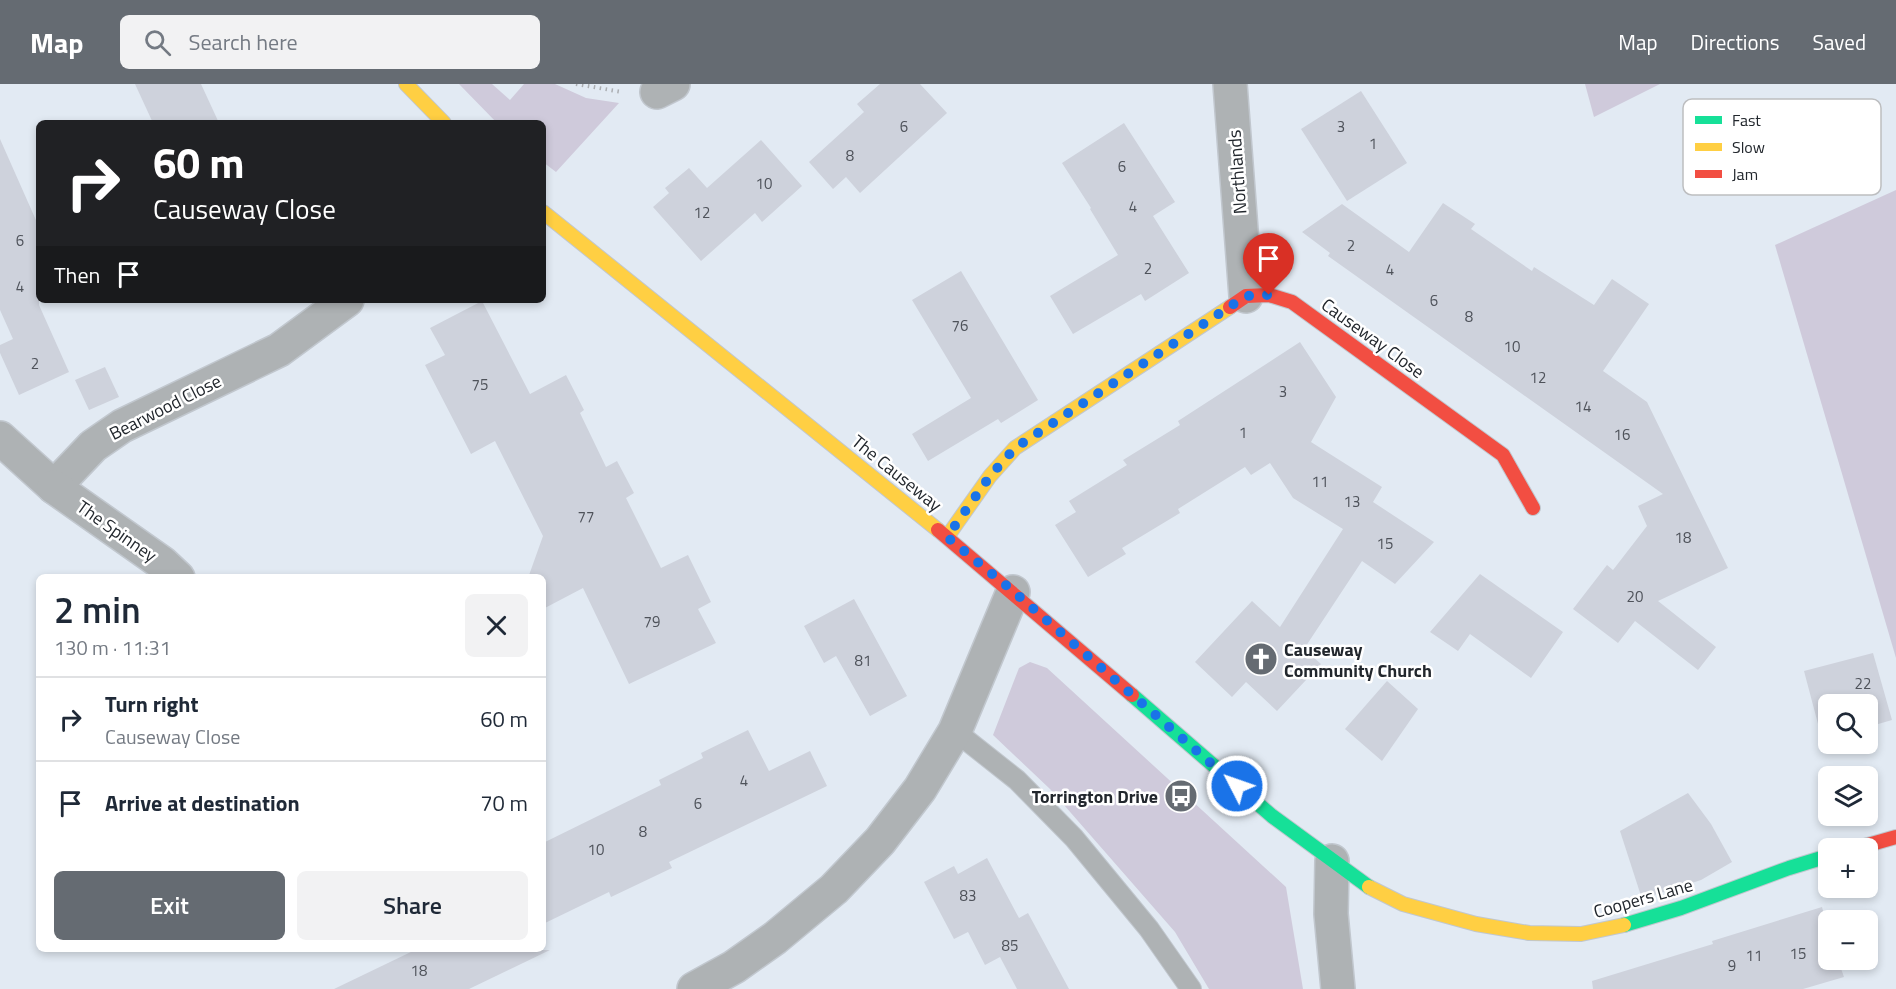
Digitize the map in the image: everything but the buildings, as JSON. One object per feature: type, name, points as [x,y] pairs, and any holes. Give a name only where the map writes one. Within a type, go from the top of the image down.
[{"type":"main road","points":[[406,84],[441,120]]},
{"type":"main road","name":"The Causeway","points":[[546,214],[1013,591],[1272,816],[1332,861]]},
{"type":"main road","name":"Causeway Close","points":[[1246,296],[1269,295],[1292,302],[1503,455],[1533,508]]},
{"type":"main road","points":[[947,537],[990,476],[1015,448],[1246,296]]},
{"type":"main road","points":[[1878,842],[1896,837]]},
{"type":"main road","name":"Coopers Lane","points":[[1332,861],[1364,884],[1403,904],[1476,924],[1529,933],[1581,934],[1652,917],[1818,859]]},
{"type":"street","name":"Northlands","points":[[1230,84],[1246,296]]},
{"type":"street","name":"Bearwood Close","points":[[54,487],[93,446],[122,426],[279,350],[343,303]]},
{"type":"street","points":[[0,438],[54,487]]},
{"type":"street","name":"The Spinney","points":[[54,487],[162,563],[174,574]]},
{"type":"street","points":[[694,989],[734,967],[776,938],[834,889],[880,841],[920,789],[955,730],[1013,591]]},
{"type":"street","points":[[1332,861],[1331,914],[1338,989]]},
{"type":"lane","points":[[955,730],[1017,780],[1074,838],[1149,929],[1191,989]]},
{"type":"path","points":[[576,84],[615,92],[665,88]]},
{"type":"shaded area","points":[[459,84],[492,84],[510,100],[524,84],[555,84],[586,98],[619,103],[556,172],[546,164],[546,120],[494,120]]},
{"type":"shaded area","points":[[1585,84],[1660,84],[1594,117]]},
{"type":"shaded area","points":[[1896,190],[1896,658],[1775,245]]},
{"type":"shaded area","points":[[1030,662],[1047,668],[1286,887],[1303,989],[1209,989],[1175,932],[1050,789],[993,735],[1019,668]]},
{"type":"traffic: fast","points":[[1132,695],[1272,816],[1369,887]]},
{"type":"traffic: fast","points":[[1624,925],[1681,908],[1818,859]]},
{"type":"traffic: slow","points":[[406,84],[441,120]]},
{"type":"traffic: slow","points":[[546,214],[938,530]]},
{"type":"traffic: slow","points":[[947,537],[990,476],[1015,448],[1230,307]]},
{"type":"traffic: slow","points":[[1369,887],[1403,904],[1476,924],[1529,933],[1581,934],[1624,925]]},
{"type":"traffic: jam","points":[[1230,307],[1246,296],[1269,295],[1292,302],[1503,455],[1533,508]]},
{"type":"traffic: jam","points":[[938,530],[1132,695]]},
{"type":"traffic: jam","points":[[1878,842],[1896,837]]},
{"type":"place","name":"Causeway Community Church","points":[[1261,659]]},
{"type":"place","name":"Torrington Drive","points":[[1181,796]]},
{"type":"route","points":[[1237,786],[1013,591],[947,537],[990,476],[1015,448],[1246,296],[1269,295]]}]
